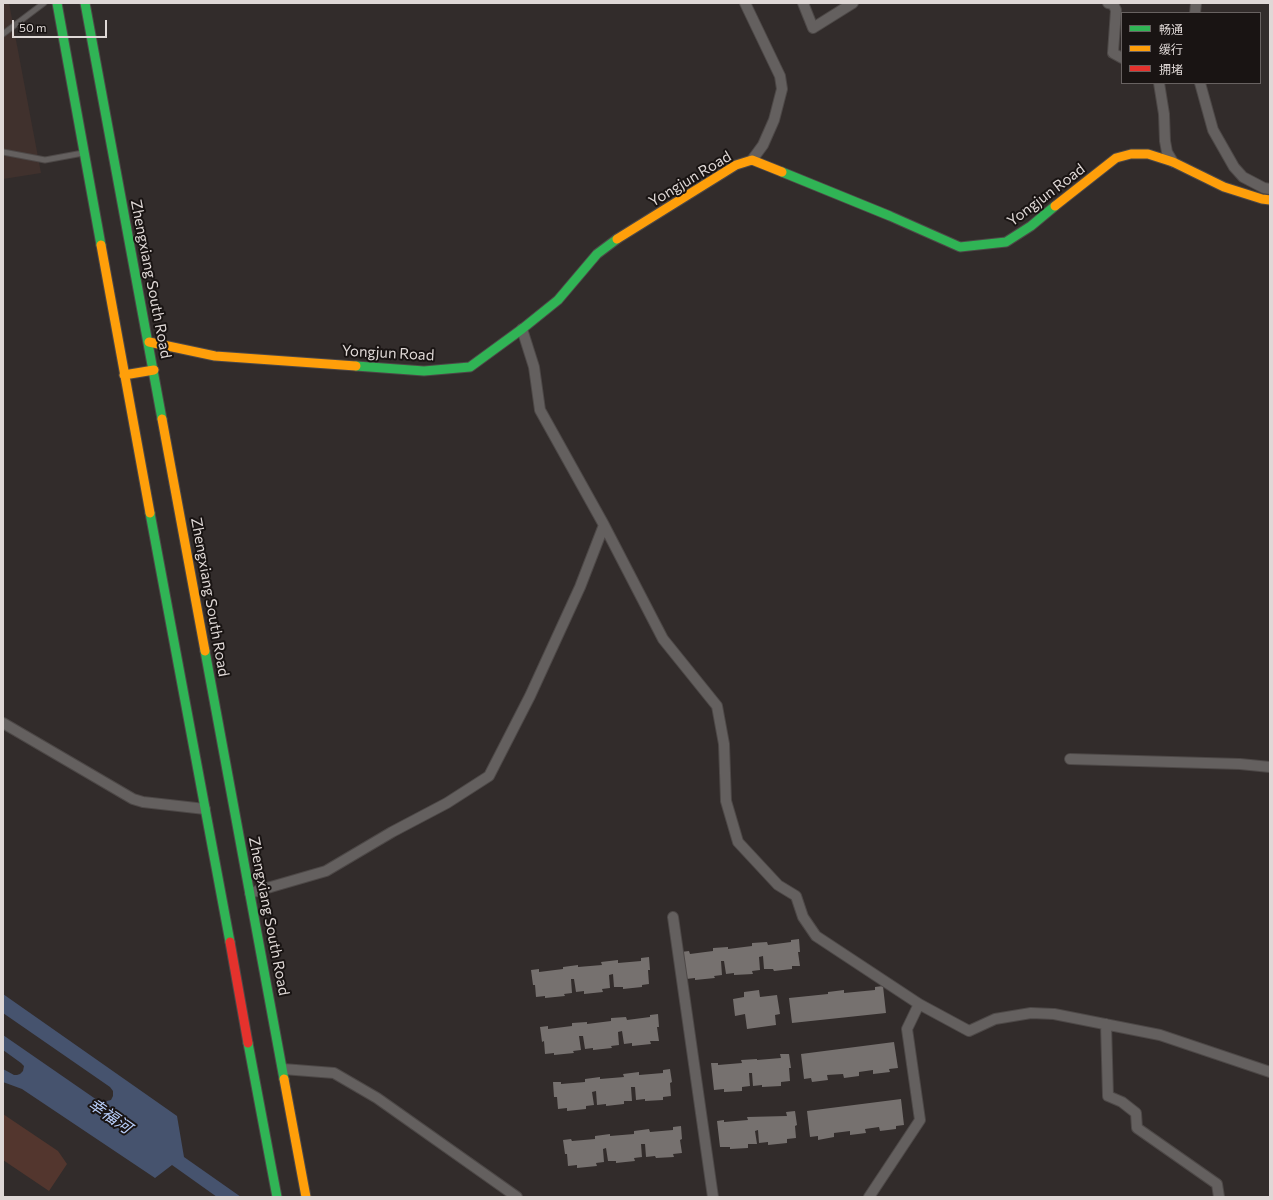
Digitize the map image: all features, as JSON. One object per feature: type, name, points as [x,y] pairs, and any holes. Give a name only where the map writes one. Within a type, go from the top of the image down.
[{"type":"main road","points":[[57,3],[124,376],[277,1197]]},
{"type":"main road","name":"Zhengxiang South Road","points":[[85,3],[149,342],[306,1197]]},
{"type":"main road","name":"Yongjun Road","points":[[149,342],[215,356],[424,372],[470,367],[522,330],[558,300],[598,254],[619,238],[736,165],[752,160],[890,216],[960,247],[1006,242],[1031,226],[1116,158],[1131,154],[1148,154],[1173,162],[1224,187],[1270,200]]},
{"type":"main road","points":[[124,376],[154,370]]},
{"type":"street","points":[[745,3],[780,76],[782,90],[774,120],[763,145],[752,160]]},
{"type":"street","points":[[803,3],[813,28],[853,3]]},
{"type":"street","points":[[1108,3],[1113,4],[1116,10],[1113,53],[1121,57]]},
{"type":"street","points":[[1159,84],[1164,114],[1167,152],[1173,162]]},
{"type":"street","points":[[1200,84],[1212,130],[1234,167],[1243,177],[1264,188],[1270,189]]},
{"type":"street","points":[[522,330],[534,367],[540,410],[604,525],[663,639],[717,706],[724,744],[726,802],[738,842],[778,885],[796,896],[803,917],[816,936],[919,1004],[969,1031],[995,1019],[1031,1013],[1054,1014],[1160,1035],[1270,1072]]},
{"type":"street","points":[[250,893],[326,871],[392,832],[447,803],[489,776],[530,696],[580,587],[604,525]]},
{"type":"street","points":[[3,723],[133,799],[143,802],[205,809]]},
{"type":"street","points":[[1070,759],[1240,764],[1270,767]]},
{"type":"street","points":[[673,918],[713,1197]]},
{"type":"street","points":[[869,1197],[920,1120],[907,1030],[919,1004]]},
{"type":"street","points":[[1106,1024],[1108,1096],[1122,1102],[1136,1113],[1137,1128],[1217,1184],[1219,1197]]},
{"type":"street","points":[[283,1069],[334,1073],[377,1098],[517,1197]]},
{"type":"lane","points":[[3,34],[44,3]]},
{"type":"lane","points":[[3,152],[45,160],[84,152]]},
{"type":"shaded area","points":[[3,3],[9,3],[41,173],[3,179]]},
{"type":"shaded area","points":[[3,1114],[58,1151],[67,1164],[49,1191],[3,1160]]},
{"type":"water","name":"幸福河","points":[[3,994],[177,1116],[184,1157],[241,1197],[217,1197],[172,1165],[155,1178],[22,1089],[3,1082],[3,1069],[17,1075],[23,1071],[24,1066],[3,1050],[3,1035],[97,1100],[102,1102],[111,1100],[113,1096],[113,1091],[110,1087],[3,1013]]},
{"type":"building","points":[[799,939],[800,952],[798,952],[800,966],[792,966],[792,969],[774,971],[773,969],[764,969],[763,956],[759,957],[760,970],[752,971],[753,974],[726,974],[724,961],[721,961],[722,975],[714,976],[715,978],[695,980],[695,978],[686,979],[681,952],[689,951],[690,954],[713,951],[713,948],[728,947],[728,949],[752,946],[752,943],[767,942],[768,945],[791,942],[791,940]]},
{"type":"building","points":[[649,957],[649,984],[642,985],[642,987],[623,989],[623,987],[614,987],[613,974],[609,975],[610,988],[602,989],[603,992],[584,994],[584,991],[576,992],[574,979],[571,979],[572,993],[564,994],[565,996],[545,998],[545,996],[536,997],[535,985],[533,985],[531,970],[539,969],[539,972],[563,969],[563,967],[578,965],[578,967],[602,965],[601,962],[618,960],[618,963],[641,961],[641,958]]},
{"type":"building","points":[[883,986],[886,1013],[792,1023],[789,998],[828,994],[828,992],[844,990],[844,993],[875,990],[875,987]]},
{"type":"building","points":[[759,990],[760,997],[777,995],[780,1014],[775,1015],[776,1025],[747,1029],[745,1014],[735,1016],[733,999],[744,997],[744,992]]},
{"type":"building","points":[[658,1014],[659,1027],[657,1027],[659,1041],[650,1041],[651,1044],[632,1046],[632,1043],[624,1044],[622,1031],[618,1032],[619,1045],[611,1046],[612,1048],[593,1050],[593,1048],[585,1049],[583,1036],[579,1036],[581,1050],[573,1051],[574,1053],[554,1055],[554,1053],[545,1054],[544,1041],[542,1042],[540,1027],[548,1026],[548,1029],[572,1026],[572,1023],[587,1022],[587,1024],[611,1021],[611,1018],[626,1017],[627,1020],[650,1017],[650,1015]]},
{"type":"building","points":[[894,1042],[898,1068],[889,1069],[890,1072],[873,1074],[873,1070],[859,1072],[859,1076],[844,1078],[843,1074],[827,1075],[828,1080],[812,1082],[811,1078],[804,1079],[801,1054]]},
{"type":"building","points":[[780,1054],[789,1054],[791,1068],[789,1068],[790,1081],[781,1082],[781,1086],[753,1086],[752,1073],[749,1073],[750,1086],[742,1087],[742,1091],[724,1092],[724,1089],[714,1090],[711,1063],[718,1063],[718,1065],[742,1063],[741,1060],[781,1058]]},
{"type":"building","points":[[670,1069],[672,1082],[670,1083],[671,1096],[663,1097],[663,1100],[636,1100],[635,1087],[631,1087],[632,1101],[624,1101],[624,1104],[606,1106],[606,1104],[597,1105],[596,1091],[592,1092],[594,1105],[586,1106],[586,1109],[567,1111],[567,1108],[558,1109],[557,1097],[554,1097],[553,1082],[561,1082],[561,1084],[585,1082],[585,1079],[600,1077],[600,1079],[624,1077],[623,1074],[639,1072],[639,1075],[663,1073],[663,1070]]},
{"type":"building","points":[[901,1099],[904,1125],[896,1126],[896,1129],[880,1131],[879,1127],[865,1129],[866,1133],[850,1135],[850,1131],[834,1133],[834,1137],[818,1140],[818,1136],[810,1137],[807,1111]]},
{"type":"building","points":[[795,1111],[797,1125],[795,1126],[796,1138],[787,1139],[787,1143],[768,1145],[768,1142],[759,1143],[758,1130],[755,1131],[757,1144],[748,1144],[748,1148],[730,1149],[730,1147],[720,1147],[717,1121],[724,1120],[724,1122],[748,1120],[747,1117],[787,1116],[786,1112]]},
{"type":"building","points":[[681,1126],[682,1139],[680,1140],[682,1153],[673,1154],[674,1157],[646,1157],[645,1144],[641,1144],[642,1157],[634,1158],[635,1161],[616,1163],[616,1161],[608,1161],[606,1148],[603,1149],[604,1162],[596,1163],[597,1166],[577,1168],[577,1165],[568,1166],[567,1154],[565,1154],[563,1140],[571,1139],[572,1141],[595,1139],[595,1136],[610,1134],[610,1136],[634,1134],[634,1131],[649,1129],[650,1132],[673,1130],[673,1127]]},
{"type":"traffic: fast","points":[[57,3],[101,245]]},
{"type":"traffic: fast","points":[[85,3],[162,419]]},
{"type":"traffic: fast","points":[[782,172],[890,216],[960,247],[1006,242],[1031,226],[1055,206]]},
{"type":"traffic: fast","points":[[356,366],[424,371],[470,367],[522,329],[558,300],[597,254],[617,239]]},
{"type":"traffic: fast","points":[[150,513],[230,942]]},
{"type":"traffic: fast","points":[[205,651],[284,1079]]},
{"type":"traffic: fast","points":[[248,1043],[277,1197]]},
{"type":"traffic: slow","points":[[1055,206],[1116,158],[1131,154],[1148,154],[1173,162],[1224,187],[1262,199],[1270,200]]},
{"type":"traffic: slow","points":[[617,239],[736,165],[752,160],[782,172]]},
{"type":"traffic: slow","points":[[101,245],[150,513]]},
{"type":"traffic: slow","points":[[149,342],[215,356],[356,366]]},
{"type":"traffic: slow","points":[[124,375],[154,370]]},
{"type":"traffic: slow","points":[[162,419],[205,651]]},
{"type":"traffic: slow","points":[[284,1079],[306,1197]]},
{"type":"traffic: jam","points":[[230,942],[248,1043]]}]
